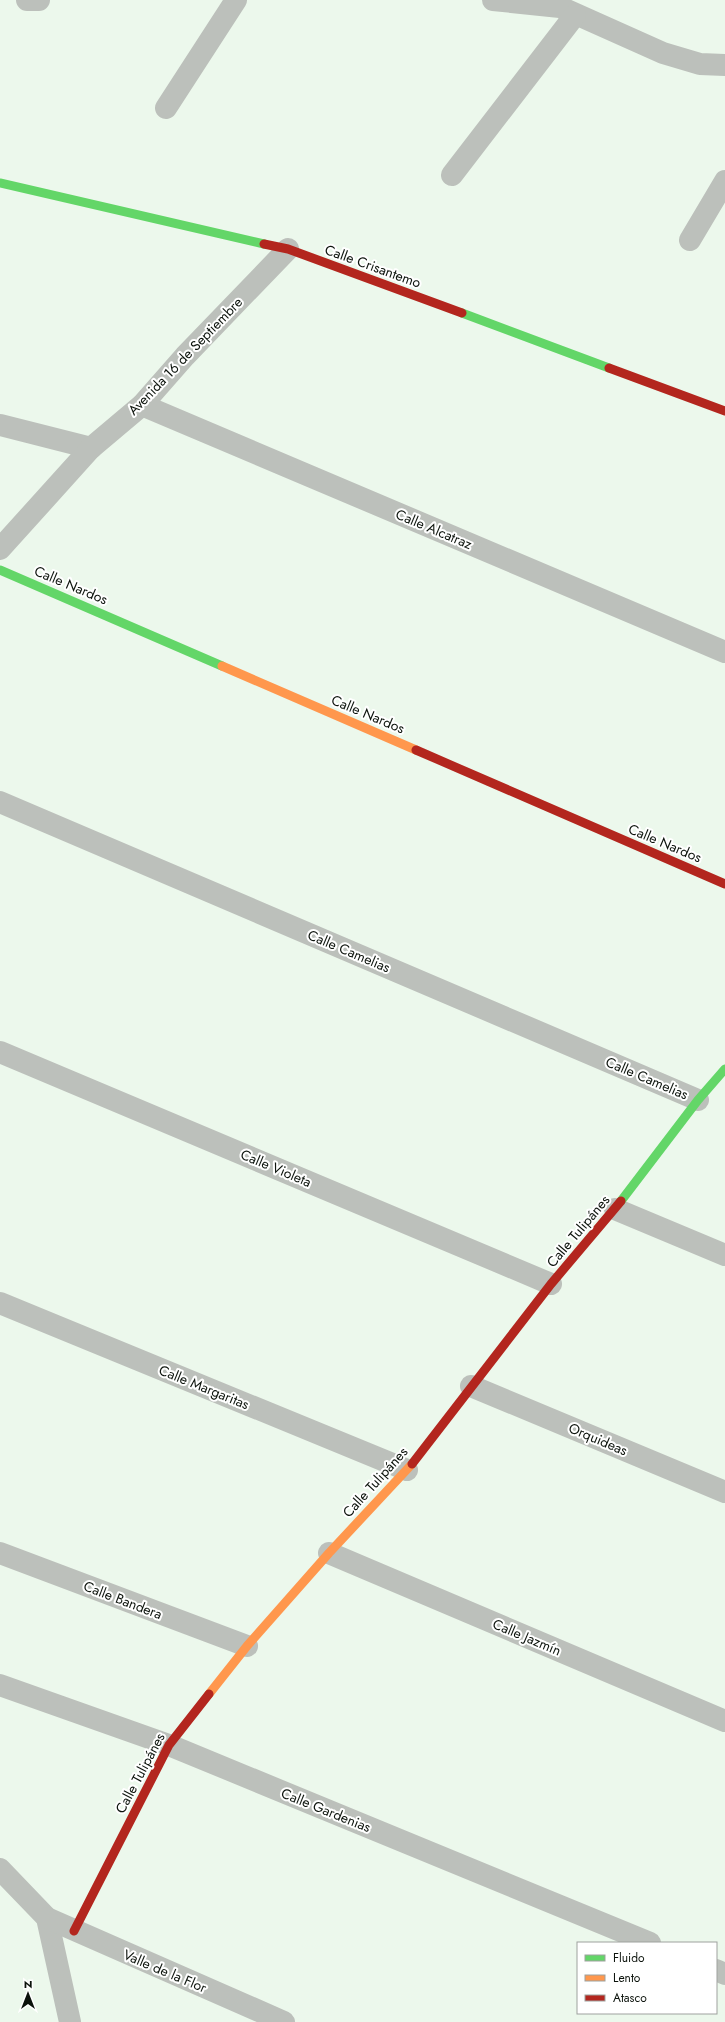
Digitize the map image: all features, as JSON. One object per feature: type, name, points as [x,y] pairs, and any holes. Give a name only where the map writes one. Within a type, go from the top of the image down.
[{"type":"street","points":[[26,0],[39,0]]},
{"type":"street","points":[[166,108],[236,0]]},
{"type":"street","points":[[493,0],[566,8],[662,53],[700,64],[725,65]]},
{"type":"street","points":[[452,175],[566,8]]},
{"type":"street","points":[[690,240],[725,181]]},
{"type":"street","name":"Calle Crisantemo","points":[[0,183],[288,249],[725,411]]},
{"type":"street","name":"Avenida 16 de Septiembre","points":[[0,549],[91,448],[142,405],[185,356],[288,249]]},
{"type":"street","name":"Calle Alcatraz","points":[[142,405],[725,652]]},
{"type":"street","points":[[0,425],[91,448]]},
{"type":"street","name":"Calle Nardos","points":[[0,570],[725,884]]},
{"type":"street","name":"Calle Camelias","points":[[0,802],[698,1100]]},
{"type":"street","name":"Calle Violeta","points":[[0,1052],[551,1284]]},
{"type":"street","name":"Calle Tulipánes","points":[[74,1931],[169,1745],[247,1646],[329,1553],[407,1470],[551,1284],[615,1209],[698,1100],[725,1069]]},
{"type":"street","points":[[615,1209],[725,1255]]},
{"type":"street","name":"Calle Margaritas","points":[[0,1303],[407,1470]]},
{"type":"street","name":"Orquideas","points":[[471,1386],[725,1492]]},
{"type":"street","name":"Calle Bandera","points":[[0,1553],[247,1646]]},
{"type":"street","name":"Calle Jazmín","points":[[329,1553],[725,1721]]},
{"type":"street","name":"Calle Gardenias","points":[[0,1685],[169,1745],[648,1942]]},
{"type":"street","points":[[0,1869],[47,1918],[70,2022]]},
{"type":"street","name":"Valle de la Flor","points":[[47,1918],[284,2022]]},
{"type":"traffic: fast","points":[[0,183],[264,244]]},
{"type":"traffic: fast","points":[[462,313],[609,368]]},
{"type":"traffic: fast","points":[[0,570],[222,666]]},
{"type":"traffic: fast","points":[[621,1201],[698,1100],[725,1069]]},
{"type":"traffic: slow","points":[[222,666],[416,750]]},
{"type":"traffic: slow","points":[[209,1694],[247,1646],[329,1553],[412,1464]]},
{"type":"traffic: jam","points":[[264,244],[288,249],[462,313]]},
{"type":"traffic: jam","points":[[609,368],[725,411]]},
{"type":"traffic: jam","points":[[416,750],[725,884]]},
{"type":"traffic: jam","points":[[412,1464],[551,1284],[621,1201]]},
{"type":"traffic: jam","points":[[74,1931],[169,1745],[209,1694]]}]
